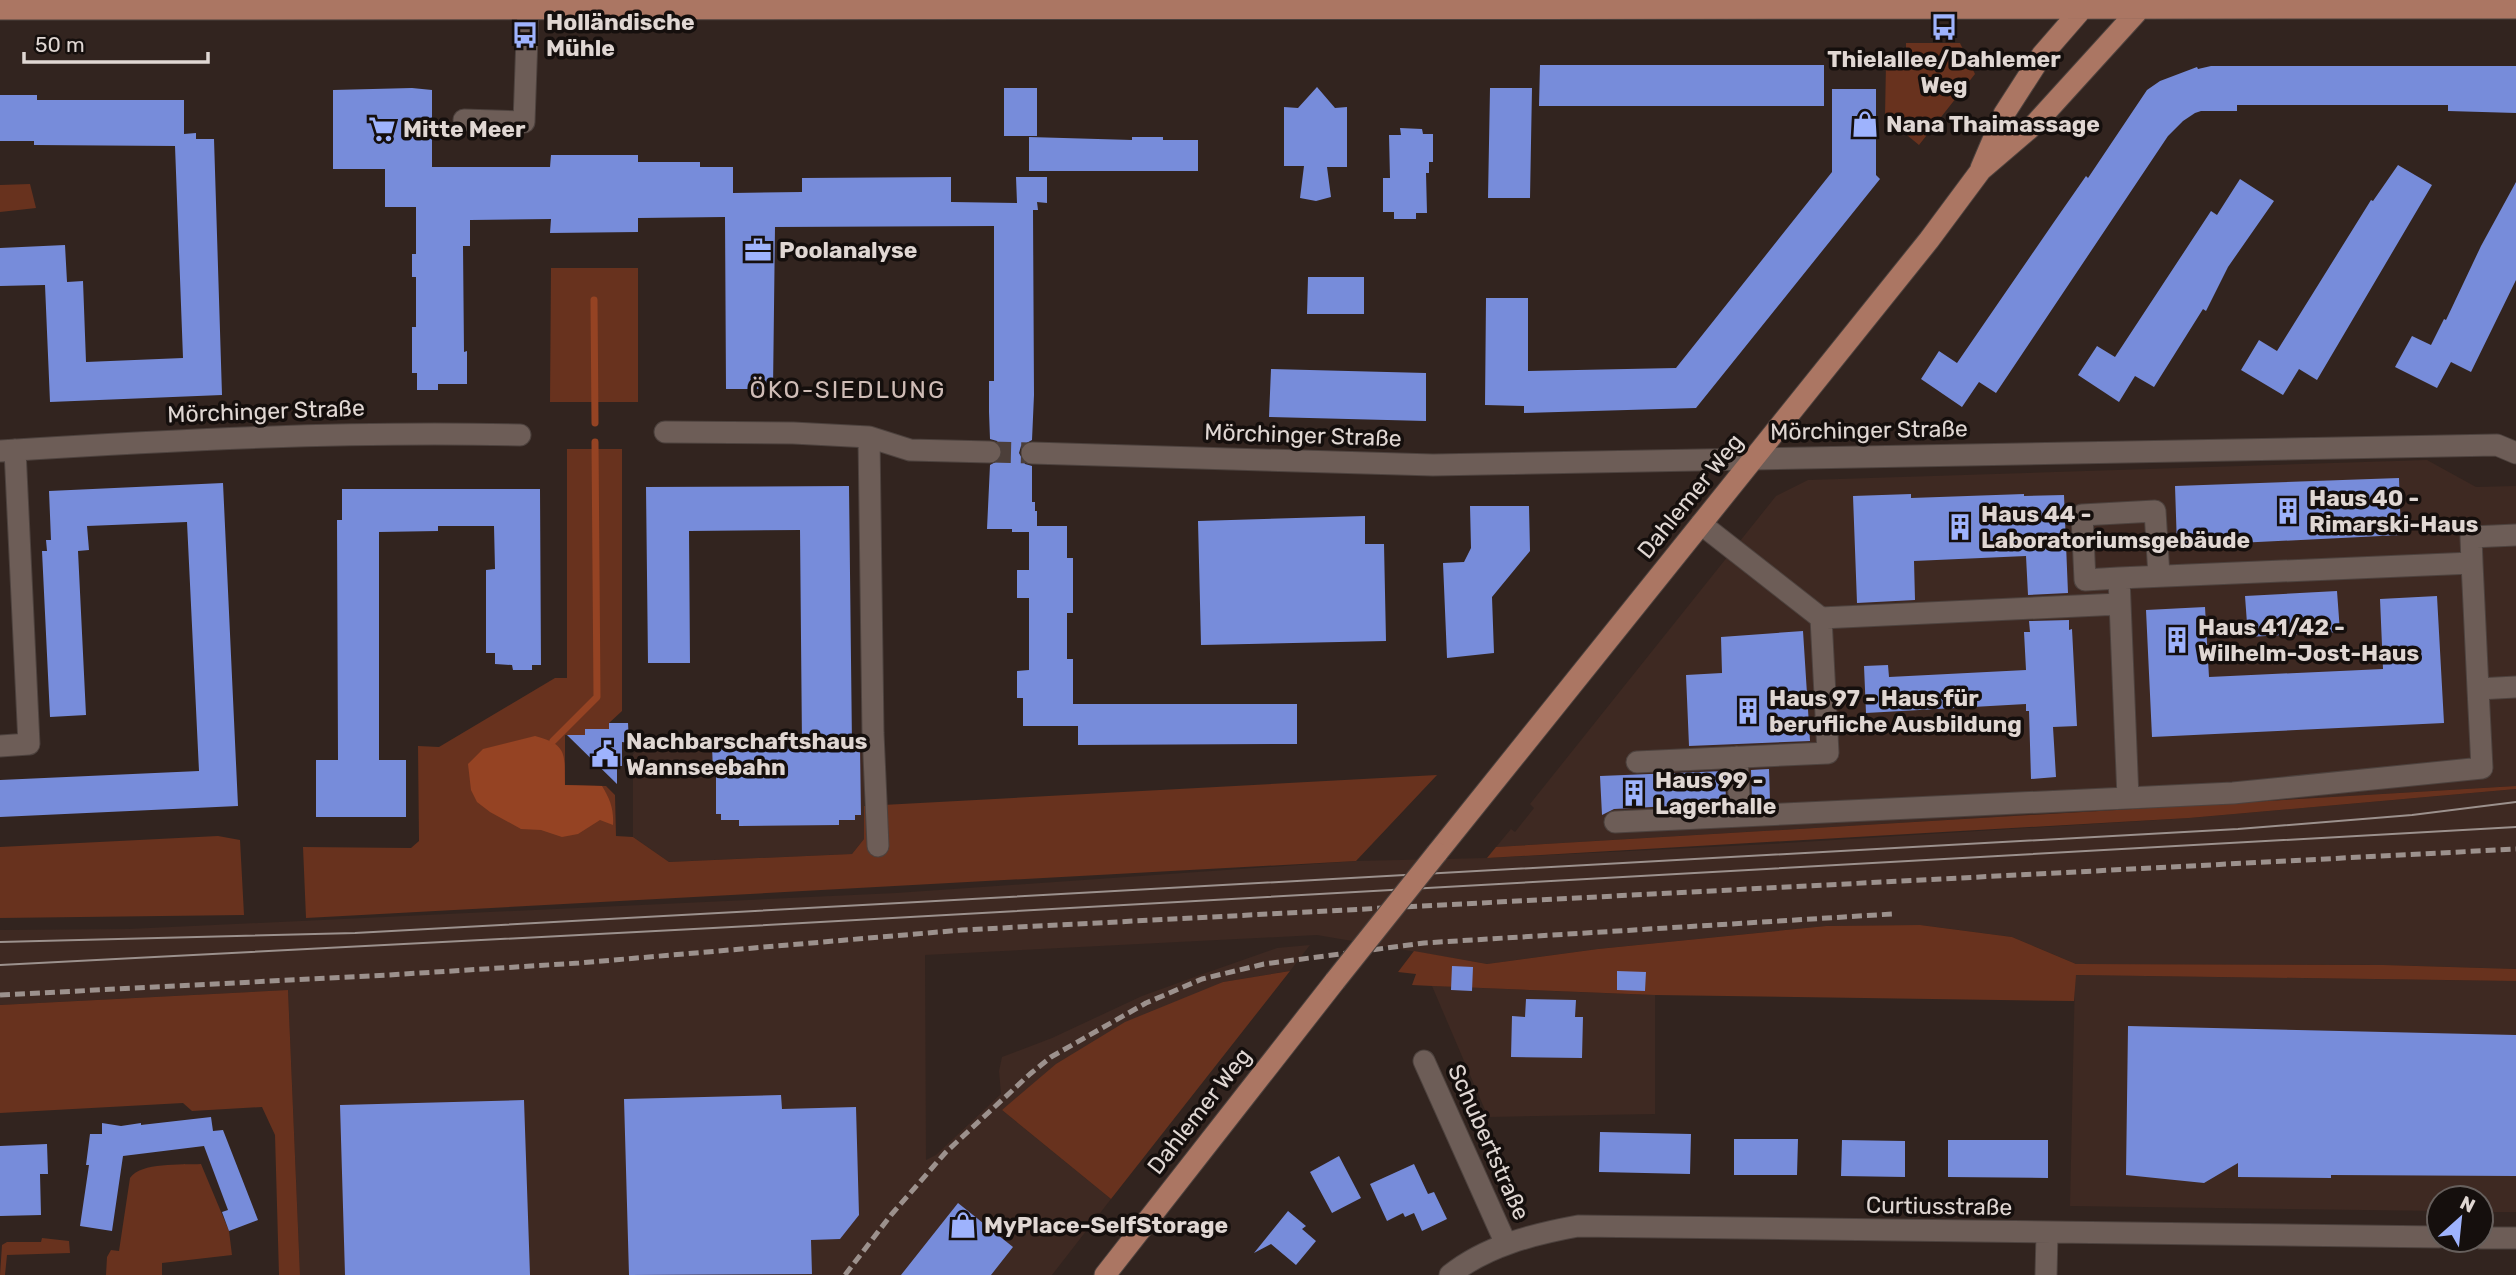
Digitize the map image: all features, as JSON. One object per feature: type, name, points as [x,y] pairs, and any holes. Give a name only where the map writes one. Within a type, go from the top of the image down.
[{"type":"main road","points":[[0,9],[254,5],[528,9],[1010,4],[2145,4],[2516,8]]},
{"type":"main road","name":"Dahlemer Weg","points":[[1981,170],[2004,114],[2042,55],[2086,4]]},
{"type":"main road","name":"Dahlemer Weg","points":[[1105,1275],[1335,981],[1929,240],[1981,170],[2036,123],[2145,4]]},
{"type":"street","points":[[464,120],[524,122],[528,9]]},
{"type":"street","name":"Mörchinger Straße","points":[[0,746],[29,744],[7,451],[208,438],[403,432],[520,435]]},
{"type":"street","points":[[665,432],[869,436],[910,450],[990,452]]},
{"type":"street","points":[[869,436],[873,733],[878,846]]},
{"type":"street","name":"Mörchinger Straße","points":[[1032,453],[1433,465],[1754,458],[2506,449]]},
{"type":"street","points":[[2159,576],[2155,511],[2082,515],[2085,580],[2472,563]]},
{"type":"street","points":[[1701,524],[1821,618],[2120,604]]},
{"type":"street","points":[[1615,822],[2233,793],[2482,768],[2471,537],[2516,535]]},
{"type":"street","points":[[2119,578],[2128,798]]},
{"type":"street","points":[[1637,762],[1828,753],[1821,618]]},
{"type":"street","points":[[2478,689],[2516,687]]},
{"type":"street","points":[[1737,757],[1740,817]]},
{"type":"street","name":"Schubertstraße","points":[[1424,1061],[1506,1244]]},
{"type":"street","name":"Curtiusstraße","points":[[1450,1275],[1506,1244],[1543,1232],[1578,1226],[2425,1237]]},
{"type":"street","points":[[2046,1275],[2047,1234]]},
{"type":"street","points":[[2495,1238],[2516,1238]]},
{"type":"shaded area","points":[[1906,43],[1960,43],[1975,74],[1919,145],[1885,117],[1886,62],[1906,62]]},
{"type":"shaded area","points":[[30,184],[36,208],[0,212],[0,185]]},
{"type":"shaded area","points":[[551,268],[638,268],[638,402],[550,402]]},
{"type":"shaded area","points":[[567,449],[622,449],[622,711],[609,723],[609,729],[585,735],[565,735],[565,785],[606,786],[615,795],[616,836],[633,837],[669,862],[852,854],[864,839],[864,806],[1437,775],[1356,861],[306,918],[303,847],[411,848],[419,841],[418,746],[439,747],[555,678],[567,678]]},
{"type":"shaded area","points":[[2427,460],[2476,487],[2516,486],[2516,786],[1496,847],[1511,829],[1515,832],[1534,808],[1530,804],[1776,496],[1808,480]]},
{"type":"shaded area","points":[[654,735],[865,738],[864,839],[852,854],[669,862],[633,837],[633,754]]},
{"type":"shaded area","points":[[535,736],[554,743],[559,748],[564,759],[565,785],[602,786],[611,804],[613,825],[600,820],[578,834],[562,837],[541,830],[521,829],[477,802],[471,790],[468,764],[483,749]]},
{"type":"shaded area","points":[[2516,786],[2516,789],[2189,818],[1487,858],[1496,847]]},
{"type":"shaded area","points":[[2516,789],[2516,969],[2384,965],[2076,964],[2012,937],[1920,925],[1826,926],[1598,949],[1487,964],[1317,935],[925,955],[926,1160],[936,1155],[1001,1094],[999,1071],[1002,1057],[1052,1038],[1142,996],[1277,948],[1310,945],[1290,971],[1223,982],[1002,1110],[1111,1199],[1052,1275],[300,1275],[288,990],[0,1005],[0,930],[129,929],[896,893],[1356,861],[1487,858],[1770,844],[2189,818]]},
{"type":"shaded area","points":[[218,836],[240,840],[244,915],[0,918],[0,847]]},
{"type":"shaded area","points":[[1920,925],[2012,937],[2076,964],[2384,965],[2516,969],[2516,981],[2076,975],[2074,1001],[1655,995],[1432,986],[1412,985],[1416,974],[1398,972],[1414,951],[1487,964],[1598,949],[1826,926]]},
{"type":"shaded area","points":[[1290,971],[1111,1199],[1002,1110],[1056,1064],[1125,1022],[1223,982]]},
{"type":"shaded area","points":[[2075,975],[2516,981],[2516,1212],[2495,1212],[2495,1184],[2425,1184],[2425,1211],[2070,1206]]},
{"type":"shaded area","points":[[1432,986],[1655,995],[1655,1114],[1488,1117]]},
{"type":"shaded area","points":[[288,990],[300,1275],[279,1275],[275,1135],[262,1107],[192,1111],[183,1103],[0,1113],[0,1005]]},
{"type":"shaded area","points":[[201,1164],[229,1231],[232,1255],[162,1263],[162,1275],[106,1275],[107,1257],[111,1250],[119,1251],[130,1178],[143,1169],[152,1167]]},
{"type":"shaded area","points":[[42,1238],[69,1241],[70,1253],[7,1255],[5,1275],[0,1275],[2,1245],[7,1242],[41,1242]]},
{"type":"building","points":[[1540,65],[1824,65],[1824,106],[1539,106]]},
{"type":"building","points":[[2516,66],[2516,113],[2448,111],[2448,105],[2237,105],[2237,111],[2195,113],[2168,136],[1996,393],[1979,382],[1962,407],[1921,379],[1939,351],[1957,363],[2147,90],[2160,81],[2197,67]]},
{"type":"building","points":[[1317,87],[1335,108],[1347,107],[1347,167],[1327,167],[1331,197],[1316,201],[1300,198],[1304,166],[1284,166],[1284,107],[1298,108]]},
{"type":"building","points":[[1004,88],[1037,88],[1037,136],[1004,136]]},
{"type":"building","points":[[1490,88],[1532,88],[1530,198],[1488,198]]},
{"type":"building","points":[[1832,89],[1876,89],[1876,175],[1880,179],[1696,408],[1524,413],[1524,406],[1485,405],[1486,298],[1528,298],[1528,371],[1676,368],[1832,172]]},
{"type":"building","points":[[333,90],[432,90],[432,167],[550,167],[551,155],[638,155],[638,162],[700,162],[700,167],[733,167],[733,193],[802,192],[802,178],[951,177],[951,202],[1017,203],[1016,177],[1047,177],[1047,203],[1037,202],[1038,210],[1033,210],[1032,440],[1021,446],[1019,453],[1025,464],[1032,466],[1032,502],[1035,502],[1037,511],[1037,526],[1067,526],[1067,558],[1073,558],[1073,613],[1067,613],[1067,659],[1073,659],[1073,704],[1297,704],[1297,744],[1078,745],[1078,726],[1023,726],[1023,698],[1017,698],[1017,671],[1029,670],[1029,598],[1017,598],[1017,570],[1029,570],[1029,532],[987,529],[990,465],[1001,459],[1003,452],[997,441],[990,439],[989,381],[994,381],[994,226],[775,227],[773,389],[726,389],[725,217],[638,218],[638,232],[550,233],[551,219],[470,220],[470,246],[463,246],[467,384],[438,384],[438,390],[417,390],[417,373],[412,373],[412,327],[416,327],[416,277],[412,277],[412,254],[416,254],[416,207],[385,207],[385,169],[333,169]]},
{"type":"building","points":[[0,95],[37,95],[37,100],[184,100],[184,134],[196,133],[196,139],[214,139],[222,395],[50,402],[45,285],[0,286],[0,248],[65,245],[67,282],[83,281],[86,362],[183,358],[175,146],[34,145],[34,141],[0,141]]},
{"type":"building","points":[[1400,128],[1422,129],[1423,134],[1433,134],[1433,162],[1429,162],[1429,173],[1426,173],[1427,213],[1416,213],[1416,219],[1394,219],[1394,212],[1383,212],[1383,178],[1390,178],[1389,135],[1401,135]]},
{"type":"building","points":[[1029,137],[1132,140],[1132,137],[1163,137],[1163,140],[1198,140],[1198,171],[1029,171]]},
{"type":"building","points":[[2398,165],[2432,185],[2317,380],[2299,369],[2283,395],[2241,370],[2259,340],[2277,351],[2371,200],[2373,201]]},
{"type":"building","points":[[2240,179],[2274,201],[2228,267],[2206,311],[2203,309],[2154,387],[2135,376],[2119,402],[2078,375],[2097,346],[2115,357],[2211,211],[2217,215]]},
{"type":"building","points":[[2516,182],[2516,280],[2471,372],[2451,362],[2437,388],[2395,367],[2412,336],[2431,345]]},
{"type":"building","points":[[1308,277],[1364,277],[1364,314],[1307,314]]},
{"type":"building","points":[[1271,369],[1426,373],[1426,421],[1269,417]]},
{"type":"building","name":"Haus 40 - Rimarski-Haus","points":[[2399,478],[2401,535],[2177,546],[2175,486]]},
{"type":"building","points":[[223,483],[238,806],[0,817],[0,780],[199,771],[187,522],[87,526],[89,550],[78,551],[86,715],[50,717],[42,551],[47,551],[46,540],[51,540],[49,491]]},
{"type":"building","points":[[849,486],[852,746],[860,746],[861,815],[855,815],[855,820],[839,820],[839,825],[739,826],[739,820],[721,820],[721,814],[716,814],[716,771],[713,771],[712,746],[802,746],[800,530],[689,531],[690,663],[648,663],[646,487]]},
{"type":"building","points":[[342,489],[540,489],[541,665],[532,665],[532,670],[513,670],[512,665],[495,664],[495,653],[486,653],[486,570],[495,569],[494,526],[438,526],[438,531],[379,532],[379,760],[406,760],[406,817],[316,817],[316,760],[338,760],[337,520],[342,520]]},
{"type":"building","name":"Haus 44 - Laboratoriumsgebäude","points":[[1911,494],[1911,498],[2064,495],[2068,593],[2028,595],[2026,556],[1914,561],[1915,600],[1857,603],[1853,496]]},
{"type":"building","points":[[1470,506],[1529,506],[1530,551],[1492,597],[1494,653],[1447,658],[1443,563],[1464,562],[1471,548]]},
{"type":"building","points":[[1365,516],[1365,544],[1384,544],[1386,641],[1201,645],[1198,521]]},
{"type":"building","points":[[2337,591],[2340,632],[2248,637],[2245,596]]},
{"type":"building","name":"Haus 41/42 - Wilhelm-Jost-Haus","points":[[2437,596],[2444,723],[2152,737],[2146,610],[2205,607],[2209,677],[2383,669],[2380,599]]},
{"type":"building","points":[[2069,620],[2069,630],[2072,629],[2077,726],[2053,727],[2056,777],[2031,779],[2029,711],[2026,711],[2026,704],[1866,713],[1864,666],[1888,665],[1889,677],[2026,670],[2024,632],[2030,632],[2029,621]]},
{"type":"building","name":"Haus 97 - Haus für berufliche Ausbildung","points":[[1803,631],[1810,741],[1689,746],[1686,675],[1722,673],[1721,637]]},
{"type":"building","points":[[609,723],[628,723],[629,743],[622,742],[622,766],[617,766],[617,784],[567,735],[585,735],[585,729],[609,729]]},
{"type":"building","points":[[1769,769],[1770,801],[1752,802],[1751,770]]},
{"type":"building","points":[[1725,771],[1726,803],[1614,809],[1602,815],[1600,776]]},
{"type":"building","points":[[1452,966],[1473,967],[1472,991],[1451,990]]},
{"type":"building","points":[[1617,971],[1646,972],[1645,991],[1617,990]]},
{"type":"building","points":[[1526,999],[1576,1000],[1575,1017],[1583,1017],[1582,1058],[1511,1057],[1512,1016],[1525,1017]]},
{"type":"building","points":[[2128,1026],[2516,1035],[2516,1176],[2238,1177],[2238,1163],[2204,1183],[2126,1175]]},
{"type":"building","points":[[781,1095],[782,1109],[856,1107],[859,1215],[840,1239],[811,1240],[812,1274],[629,1275],[624,1099]]},
{"type":"building","points":[[524,1100],[530,1275],[345,1275],[340,1105]]},
{"type":"building","points":[[211,1117],[213,1131],[223,1130],[258,1220],[229,1231],[222,1212],[228,1210],[204,1146],[123,1156],[112,1231],[80,1226],[89,1165],[86,1165],[90,1134],[102,1134],[102,1123],[141,1125]]},
{"type":"building","points":[[1600,1132],[1691,1134],[1690,1174],[1599,1172]]},
{"type":"building","points":[[1734,1139],[1798,1139],[1797,1175],[1734,1175]]},
{"type":"building","points":[[1842,1140],[1905,1141],[1905,1177],[1841,1176]]},
{"type":"building","points":[[1948,1140],[2048,1140],[2048,1178],[1948,1177]]},
{"type":"building","points":[[47,1144],[48,1174],[40,1174],[41,1215],[0,1216],[0,1146]]},
{"type":"building","points":[[1339,1156],[1361,1198],[1332,1213],[1310,1172]]},
{"type":"building","points":[[1414,1164],[1428,1194],[1434,1192],[1447,1219],[1422,1231],[1414,1213],[1405,1217],[1403,1213],[1387,1221],[1370,1184]]},
{"type":"building","name":"MyPlace-SelfStorage","points":[[958,1203],[1013,1247],[991,1275],[901,1275]]},
{"type":"building","points":[[1288,1211],[1306,1226],[1302,1229],[1316,1241],[1296,1265],[1271,1244],[1254,1253]]},
{"type":"waterway","points":[[594,300],[595,423]]},
{"type":"waterway","points":[[553,741],[597,697],[595,442]]},
{"type":"tunnel","points":[[990,452],[1032,453]]},
{"type":"tram line","points":[[0,942],[355,933],[2238,829],[2412,815],[2516,802]]},
{"type":"tram line","points":[[0,965],[713,928],[2516,827]]},
{"type":"railway","points":[[0,995],[579,963],[962,930],[2516,849]]},
{"type":"railway","points":[[845,1275],[891,1215],[946,1152],[1030,1074],[1051,1057],[1146,1003],[1202,979],[1264,964],[1424,943],[1892,914]]},
{"type":"place","name":"Thielallee/Dahlemer Weg","points":[[1944,27]]},
{"type":"place","name":"Holländische Mühle","points":[[525,35]]},
{"type":"place","name":"Nana Thaimassage","points":[[1865,124]]},
{"type":"place","name":"Mitte Meer","points":[[382,129]]},
{"type":"place","name":"Poolanalyse","points":[[758,250]]},
{"type":"place","name":"Haus 40 - Rimarski-Haus","points":[[2288,511]]},
{"type":"place","name":"Haus 44 - Laboratoriumsgebäude","points":[[1960,527]]},
{"type":"place","name":"Haus 41/42 - Wilhelm-Jost-Haus","points":[[2177,640]]},
{"type":"place","name":"Haus 97 - Haus für berufliche Ausbildung","points":[[1748,711]]},
{"type":"place","name":"Nachbarschaftshaus Wannseebahn","points":[[605,754]]},
{"type":"place","name":"Haus 99 - Lagerhalle","points":[[1634,793]]},
{"type":"place","name":"MyPlace-SelfStorage","points":[[963,1225]]},
{"type":"district","name":"ÖKO-SIEDLUNG","points":[[848,390]]}]
